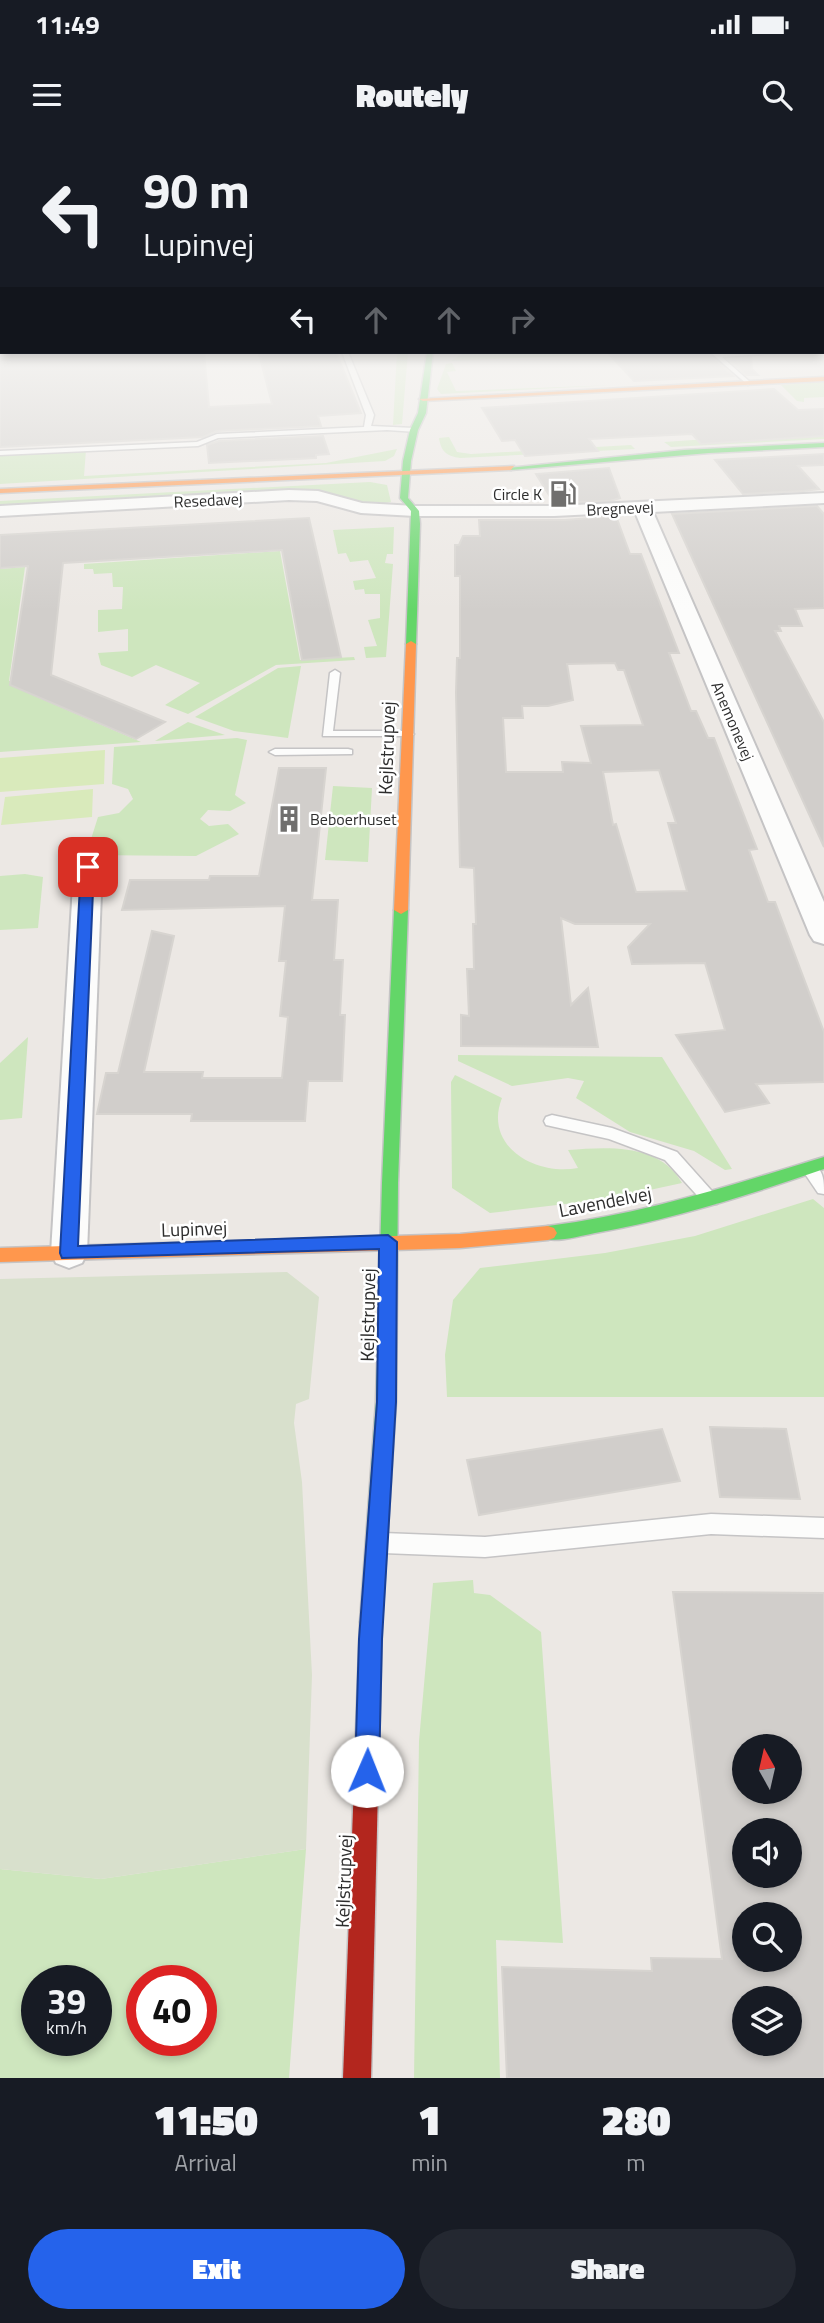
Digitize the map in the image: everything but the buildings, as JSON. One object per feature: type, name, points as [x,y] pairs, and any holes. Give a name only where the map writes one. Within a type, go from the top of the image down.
[{"type":"street","name":"Kejlstrupvej","points":[[357,2078],[370,1639],[386,1402],[388,1242],[415,511],[404,498],[406,468],[414,430]]},
{"type":"street","name":"Kejlstrupvej","points":[[415,511],[427,499],[430,458],[428,430]]},
{"type":"street","points":[[0,491],[406,468],[430,458],[530,467],[708,451],[824,445]]},
{"type":"street","name":"Resedavej","points":[[0,511],[305,495],[361,508],[415,511]]},
{"type":"street","name":"Bregnevej","points":[[415,511],[554,511],[824,498]]},
{"type":"street","name":"Anemonevej","points":[[642,507],[824,935]]},
{"type":"street","points":[[69,1253],[88,867]]},
{"type":"street","name":"Lavendelvej","points":[[388,1242],[460,1241],[580,1230],[711,1199],[817,1165]]},
{"type":"street","name":"Lupinvej","points":[[0,1255],[388,1242]]},
{"type":"lane","points":[[0,453],[198,444],[217,436],[336,430]]},
{"type":"lane","points":[[325,752],[335,673]]},
{"type":"lane","points":[[327,734],[408,734]]},
{"type":"lane","points":[[275,752],[348,752]]},
{"type":"lane","points":[[552,1121],[612,1134],[671,1156],[711,1199]]},
{"type":"lane","points":[[817,1165],[824,1188]]},
{"type":"lane","points":[[377,1543],[485,1547],[711,1524],[824,1528]]},
{"type":"green space","points":[[824,431],[824,439],[671,447],[664,442]]},
{"type":"green space","points":[[449,437],[457,452],[471,454],[631,445],[635,449],[460,458],[448,454],[441,447],[439,438]]},
{"type":"green space","points":[[397,449],[394,456],[385,461],[0,484],[0,455],[86,450],[84,476],[326,463]]},
{"type":"green space","points":[[370,482],[387,485],[391,502],[374,505],[316,491],[0,507],[0,501]]},
{"type":"green space","points":[[394,527],[393,554],[387,554],[385,563],[393,564],[386,657],[366,658],[364,647],[377,646],[368,620],[380,618],[380,594],[365,594],[364,589],[355,590],[353,581],[376,578],[368,560],[350,562],[346,553],[338,554],[333,530]]},
{"type":"green space","points":[[280,551],[300,660],[354,657],[355,660],[276,665],[188,714],[165,705],[200,683],[156,665],[132,677],[101,665],[98,653],[128,651],[128,629],[98,632],[98,610],[122,609],[123,587],[113,587],[112,573],[94,574],[93,569],[84,569],[84,564]]},
{"type":"green space","points":[[25,567],[9,681],[27,681],[42,688],[30,694],[141,742],[0,752],[0,569]]},
{"type":"green space","points":[[301,666],[288,738],[234,731],[195,717],[278,668]]},
{"type":"green space","points":[[188,722],[225,735],[155,741]]},
{"type":"green space","points":[[237,738],[247,740],[235,795],[246,803],[230,811],[208,810],[200,819],[209,826],[228,824],[239,834],[196,856],[86,855],[98,817],[119,813],[133,799],[128,789],[112,784],[114,747]]},
{"type":"green space","points":[[105,750],[104,784],[0,792],[0,758]]},
{"type":"green space","points":[[333,786],[372,788],[368,862],[325,860]]},
{"type":"green space","points":[[93,789],[92,817],[1,825],[5,797]]},
{"type":"green space","points":[[25,874],[43,877],[38,928],[0,930],[0,876]]},
{"type":"green space","points":[[28,1037],[22,1118],[0,1120],[0,1063]]},
{"type":"green space","points":[[458,1055],[662,1057],[732,1169],[725,1170],[694,1151],[630,1132],[576,1098],[584,1081],[568,1078],[512,1086],[458,1061]]},
{"type":"green space","points":[[455,1075],[502,1098],[498,1115],[500,1130],[506,1143],[530,1162],[545,1167],[578,1168],[568,1150],[632,1150],[661,1161],[682,1183],[608,1199],[490,1213],[452,1188],[451,1082]]},
{"type":"green space","points":[[813,1199],[824,1208],[824,1397],[447,1397],[445,1355],[453,1300],[480,1268],[605,1253],[695,1236]]},
{"type":"green space","points":[[287,1272],[319,1297],[309,1399],[296,1404],[294,1423],[302,1482],[312,1675],[306,1849],[101,1879],[0,1869],[0,1279]]},
{"type":"green space","points":[[473,1580],[474,1593],[490,1595],[541,1632],[563,1943],[496,1940],[500,2078],[414,2078],[419,1741],[433,1583]]},
{"type":"green space","points":[[306,1849],[289,2078],[0,2078],[0,1869],[101,1879]]},
{"type":"traffic: fast","points":[[411,644],[416,524],[415,511],[404,498],[407,461],[414,430]]},
{"type":"traffic: fast","points":[[684,452],[824,445]]},
{"type":"traffic: fast","points":[[511,468],[708,451]]},
{"type":"traffic: fast","points":[[371,1622],[386,1402],[390,1183],[401,910]]},
{"type":"traffic: fast","points":[[548,1233],[653,1215],[824,1163]]},
{"type":"traffic: slow","points":[[0,491],[511,468]]},
{"type":"traffic: slow","points":[[401,910],[411,644]]},
{"type":"traffic: slow","points":[[0,1255],[460,1241],[548,1233]]},
{"type":"traffic: jam","points":[[357,2078],[371,1622]]},
{"type":"place","name":"Circle K","points":[[563,494]]},
{"type":"place","name":"Beboerhuset","points":[[289,819]]},
{"type":"route","points":[[88,867],[69,1253],[388,1242],[386,1402],[370,1639],[367,1771]]}]
